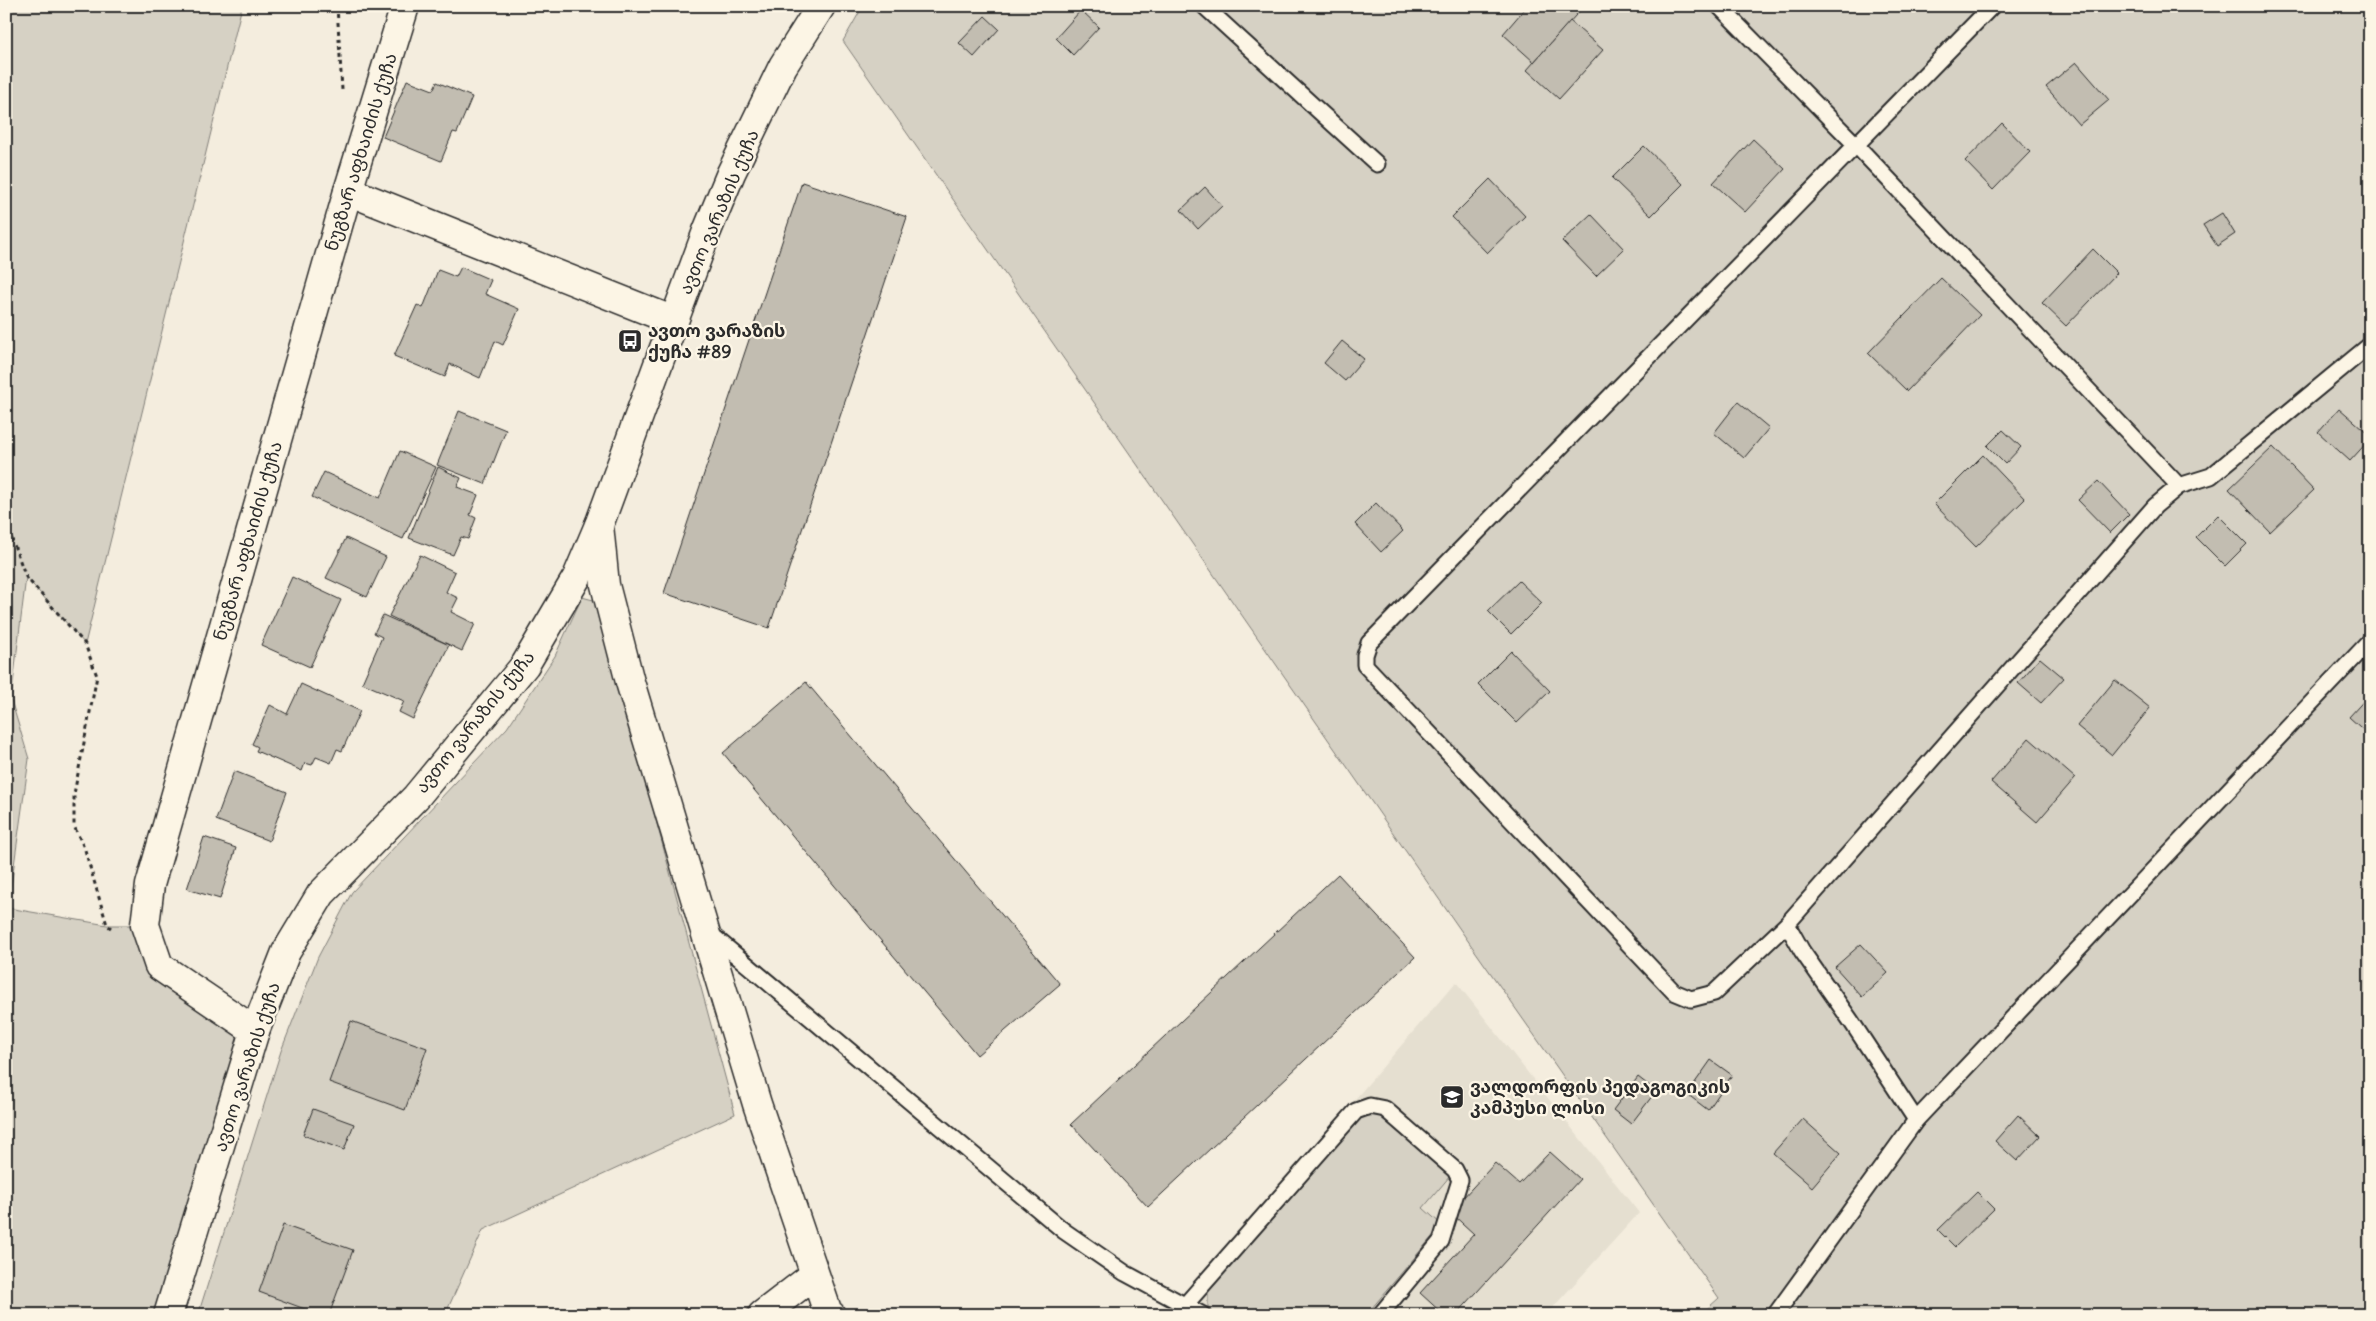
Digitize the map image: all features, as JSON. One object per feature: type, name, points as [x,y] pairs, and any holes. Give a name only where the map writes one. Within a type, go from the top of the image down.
[{"type":"street","name":"ნუგზარ აფხაიძის ქუჩა","points":[[255,1031],[159,966],[145,925],[150,885],[348,191],[405,6]]},
{"type":"street","name":"ავთო ვარაზის ქუჩა","points":[[168,1315],[255,1031],[286,952],[321,894],[416,797],[525,664],[577,576],[600,525],[674,321],[731,173],[783,66],[821,6]]},
{"type":"street","points":[[348,191],[674,321]]},
{"type":"street","points":[[600,525],[608,593],[630,682],[702,927],[757,1104],[814,1275],[828,1313],[831,1315]]},
{"type":"street","points":[[762,1315],[814,1275]]},
{"type":"lane","points":[[1204,6],[1377,164]]},
{"type":"lane","points":[[1719,6],[1856,145],[2179,486]]},
{"type":"lane","points":[[1992,6],[1369,643],[1365,655],[1366,665],[1674,992],[1691,999],[1714,993],[1787,924],[2155,506],[2179,486],[2211,476],[2370,345]]},
{"type":"lane","points":[[1775,1315],[1916,1120],[2370,641]]},
{"type":"lane","points":[[1787,924],[1802,951],[1851,1020],[1916,1120]]},
{"type":"lane","points":[[702,927],[1064,1231],[1125,1273],[1186,1304],[1203,1315]]},
{"type":"lane","points":[[1186,1304],[1356,1111],[1370,1106],[1385,1109],[1456,1170],[1460,1180],[1441,1241],[1380,1315]]},
{"type":"path","points":[[6,532],[11,537],[26,577],[85,644],[96,676],[74,794],[74,826],[85,850],[107,925],[114,931]]},
{"type":"shaded area","points":[[6,6],[242,6],[85,644],[26,577],[11,700],[29,759],[8,908],[107,925],[145,925],[159,966],[255,1031],[170,1315],[6,1315]]},
{"type":"shaded area","points":[[863,6],[2370,6],[2370,1315],[1700,1315],[1719,1298],[1473,948],[843,41]]},
{"type":"shaded area","points":[[582,597],[597,601],[735,1114],[483,1230],[445,1315],[198,1315],[281,1051],[318,957],[352,892],[507,728],[555,656]]},
{"type":"shaded area","name":"ვალდორფის პედაგოგიკის კამპუსი ლისი","points":[[1456,982],[1639,1213],[1546,1315],[1169,1315]]},
{"type":"shaded area","points":[[1378,1115],[1450,1176],[1423,1208],[1442,1225],[1366,1315],[1214,1315],[1208,1309],[1208,1292],[1362,1117]]},
{"type":"building","points":[[1527,6],[1584,6],[1534,62],[1503,34]]},
{"type":"building","points":[[1081,10],[1099,27],[1073,55],[1056,38]]},
{"type":"building","points":[[985,16],[999,29],[974,57],[959,43]]},
{"type":"building","points":[[1570,21],[1603,50],[1559,99],[1527,70]]},
{"type":"building","points":[[2076,62],[2109,100],[2079,125],[2046,87]]},
{"type":"building","points":[[407,80],[433,90],[437,82],[472,97],[457,133],[453,132],[441,161],[383,137]]},
{"type":"building","points":[[2002,123],[2030,152],[1993,190],[1965,161]]},
{"type":"building","points":[[1753,139],[1785,169],[1745,212],[1713,183]]},
{"type":"building","points":[[1644,146],[1683,184],[1651,216],[1612,178]]},
{"type":"building","points":[[1490,179],[1525,216],[1487,253],[1452,217]]},
{"type":"building","points":[[802,182],[907,217],[769,628],[664,593]]},
{"type":"building","points":[[1205,187],[1222,206],[1198,229],[1181,210]]},
{"type":"building","points":[[2222,213],[2235,234],[2217,246],[2203,225]]},
{"type":"building","points":[[1591,214],[1624,249],[1596,276],[1562,241]]},
{"type":"building","points":[[2093,249],[2117,273],[2066,326],[2042,303]]},
{"type":"building","points":[[461,267],[491,280],[485,294],[519,309],[503,345],[495,341],[480,378],[450,364],[445,377],[394,356],[417,305],[423,308],[438,270],[456,277]]},
{"type":"building","points":[[1941,278],[1980,315],[1907,391],[1868,353]]},
{"type":"building","points":[[1342,341],[1364,359],[1345,381],[1324,363]]},
{"type":"building","points":[[1738,402],[1769,428],[1744,458],[1714,433]]},
{"type":"building","points":[[2339,408],[2370,435],[2370,439],[2350,461],[2318,432]]},
{"type":"building","points":[[459,411],[506,430],[485,484],[437,465]]},
{"type":"building","points":[[2003,430],[2021,447],[2005,464],[1987,446]]},
{"type":"building","points":[[2273,447],[2314,490],[2270,532],[2229,489]]},
{"type":"building","points":[[400,451],[436,467],[403,539],[312,497],[324,472],[380,498]]},
{"type":"building","points":[[1983,455],[2025,499],[1976,547],[1934,504]]},
{"type":"building","points":[[438,467],[461,478],[457,487],[478,495],[470,515],[476,518],[468,539],[461,537],[453,555],[409,538]]},
{"type":"building","points":[[2098,481],[2129,514],[2110,533],[2078,500]]},
{"type":"building","points":[[1376,503],[1403,531],[1381,552],[1355,524]]},
{"type":"building","points":[[2218,515],[2247,544],[2225,566],[2196,537]]},
{"type":"building","points":[[346,538],[386,557],[367,597],[326,578]]},
{"type":"building","points":[[420,555],[455,572],[446,592],[458,598],[451,612],[475,624],[462,651],[389,616]]},
{"type":"building","points":[[292,577],[341,600],[310,667],[261,645]]},
{"type":"building","points":[[1519,581],[1542,603],[1511,634],[1488,611]]},
{"type":"building","points":[[383,615],[449,645],[413,719],[399,712],[404,701],[362,683],[382,637],[374,633]]},
{"type":"building","points":[[1511,651],[1550,691],[1517,723],[1478,684]]},
{"type":"building","points":[[2040,658],[2064,678],[2041,703],[2018,683]]},
{"type":"building","points":[[2115,680],[2150,708],[2112,755],[2077,726]]},
{"type":"building","points":[[806,682],[1060,984],[977,1055],[723,753]]},
{"type":"building","points":[[301,684],[360,711],[342,751],[337,749],[331,763],[316,757],[312,765],[305,763],[302,771],[256,751],[258,747],[252,744],[270,705],[287,714]]},
{"type":"building","points":[[2370,694],[2370,736],[2349,717]]},
{"type":"building","points":[[2029,738],[2075,778],[2037,822],[1991,782]]},
{"type":"building","points":[[234,771],[287,792],[269,841],[216,820]]},
{"type":"building","points":[[204,837],[236,848],[220,899],[187,889]]},
{"type":"building","points":[[1338,874],[1415,957],[1148,1207],[1071,1124]]},
{"type":"building","points":[[1861,944],[1888,973],[1862,997],[1835,967]]},
{"type":"building","points":[[351,1021],[427,1048],[405,1110],[329,1082]]},
{"type":"building","points":[[1711,1060],[1732,1075],[1708,1110],[1687,1094]]},
{"type":"building","points":[[1638,1077],[1656,1091],[1631,1124],[1613,1110]]},
{"type":"building","points":[[313,1109],[354,1124],[344,1150],[303,1135]]},
{"type":"building","points":[[2018,1115],[2040,1136],[2017,1161],[1995,1141]]},
{"type":"building","points":[[1803,1119],[1841,1153],[1812,1187],[1773,1153]]},
{"type":"building","points":[[1550,1152],[1580,1179],[1456,1315],[1444,1315],[1420,1293],[1474,1234],[1450,1212],[1495,1163],[1519,1184]]},
{"type":"building","points":[[1977,1192],[1994,1209],[1955,1247],[1938,1230]]},
{"type":"building","points":[[283,1225],[353,1250],[329,1315],[321,1315],[259,1292]]},
{"type":"place","name":"ავთო ვარაზის ქუჩა #89","points":[[630,341]]},
{"type":"place","name":"ვალდორფის პედაგოგიკის კამპუსი ლისი","points":[[1452,1097]]}]
